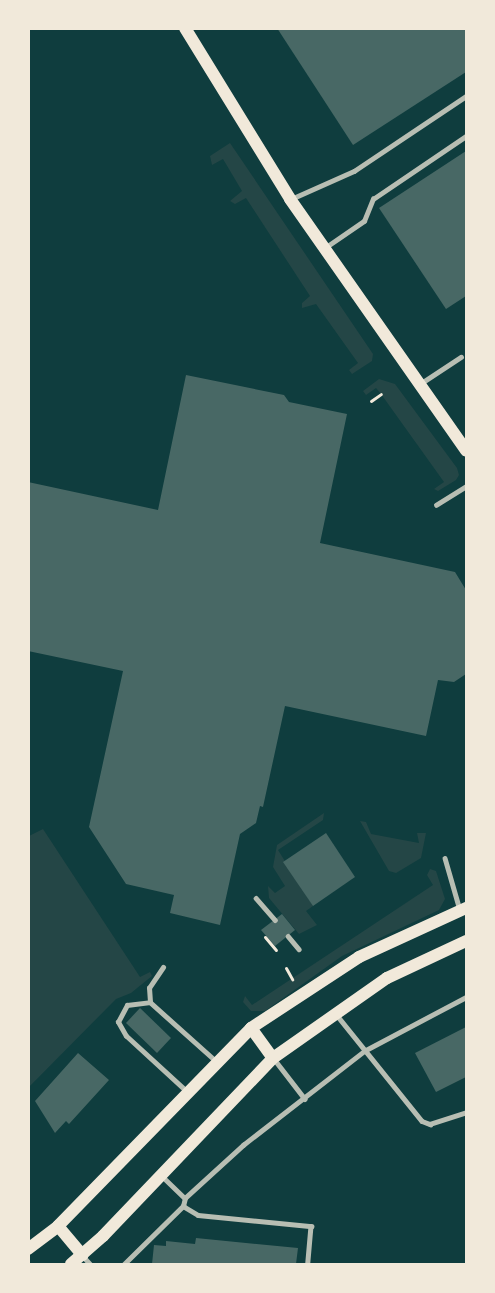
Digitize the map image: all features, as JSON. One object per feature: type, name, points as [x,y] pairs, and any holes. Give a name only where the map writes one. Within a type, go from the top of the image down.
[{"type":"main road","points":[[185,28],[290,199],[466,450]]},
{"type":"main road","points":[[28,1249],[58,1226],[251,1028],[359,957],[463,909]]},
{"type":"main road","points":[[71,1264],[86,1260],[161,1175],[273,1058],[387,978],[466,941]]},
{"type":"main road","points":[[251,1028],[273,1058]]},
{"type":"main road","points":[[58,1226],[86,1260]]},
{"type":"lane","points":[[290,199],[354,171],[466,96]]},
{"type":"lane","points":[[324,249],[364,221],[373,199],[466,136]]},
{"type":"lane","points":[[420,384],[461,357]]},
{"type":"lane","points":[[436,505],[466,486]]},
{"type":"lane","points":[[444,858],[463,909]]},
{"type":"lane","points":[[255,897],[274,920]]},
{"type":"lane","points":[[288,936],[298,949]]},
{"type":"lane","points":[[163,967],[149,988],[150,1002],[217,1062]]},
{"type":"lane","points":[[124,1264],[183,1206],[185,1198],[243,1145],[305,1100],[364,1051],[466,997]]},
{"type":"lane","points":[[150,1002],[127,1005],[118,1022],[126,1036],[187,1092]]},
{"type":"lane","points":[[336,1014],[422,1121],[430,1124],[466,1112]]},
{"type":"lane","points":[[273,1058],[305,1100]]},
{"type":"lane","points":[[161,1175],[185,1198]]},
{"type":"lane","points":[[183,1206],[198,1215],[311,1226],[308,1264]]},
{"type":"path","points":[[371,401],[381,394]]},
{"type":"path","points":[[265,937],[276,950]]},
{"type":"path","points":[[286,968],[291,979]]},
{"type":"shaded area","points":[[230,143],[373,354],[372,361],[352,374],[349,370],[358,363],[316,304],[302,308],[302,303],[310,296],[246,198],[235,204],[230,201],[242,191],[223,159],[212,165],[210,156]]},
{"type":"shaded area","points":[[379,379],[395,384],[457,468],[459,475],[456,480],[438,491],[434,489],[444,482],[381,394],[376,388],[366,395],[363,391]]},
{"type":"shaded area","points":[[324,813],[323,820],[278,850],[313,906],[306,911],[317,925],[299,934],[269,898],[268,886],[275,893],[285,886],[273,867],[277,845]]},
{"type":"shaded area","points":[[360,821],[366,822],[371,834],[419,843],[417,833],[426,833],[421,858],[396,873],[389,871]]},
{"type":"shaded area","points":[[43,829],[140,977],[150,972],[152,976],[131,993],[116,999],[29,1087],[29,836]]},
{"type":"shaded area","points":[[430,869],[436,871],[445,899],[439,910],[342,956],[265,1011],[251,1011],[243,1002],[245,996],[252,1005],[433,885],[427,875]]},
{"type":"building","points":[[277,28],[466,28],[466,72],[353,145]]},
{"type":"building","points":[[466,151],[466,296],[446,309],[379,208]]},
{"type":"building","points":[[186,375],[284,395],[289,402],[347,414],[320,543],[455,572],[466,590],[466,674],[454,682],[438,680],[426,736],[285,706],[263,807],[260,806],[256,823],[240,834],[220,925],[170,913],[174,895],[126,884],[89,827],[123,671],[28,651],[28,482],[158,510]]},
{"type":"building","points":[[326,833],[355,877],[313,906],[283,862]]},
{"type":"building","points":[[282,914],[295,930],[275,946],[261,930]]},
{"type":"building","points":[[140,1008],[171,1038],[157,1053],[126,1023]]},
{"type":"building","points":[[466,1027],[466,1077],[436,1092],[415,1053]]},
{"type":"building","points":[[78,1053],[109,1080],[69,1124],[66,1121],[55,1133],[35,1101]]},
{"type":"building","points":[[196,1238],[298,1248],[296,1264],[152,1264],[154,1245],[166,1246],[166,1241],[195,1244]]}]
